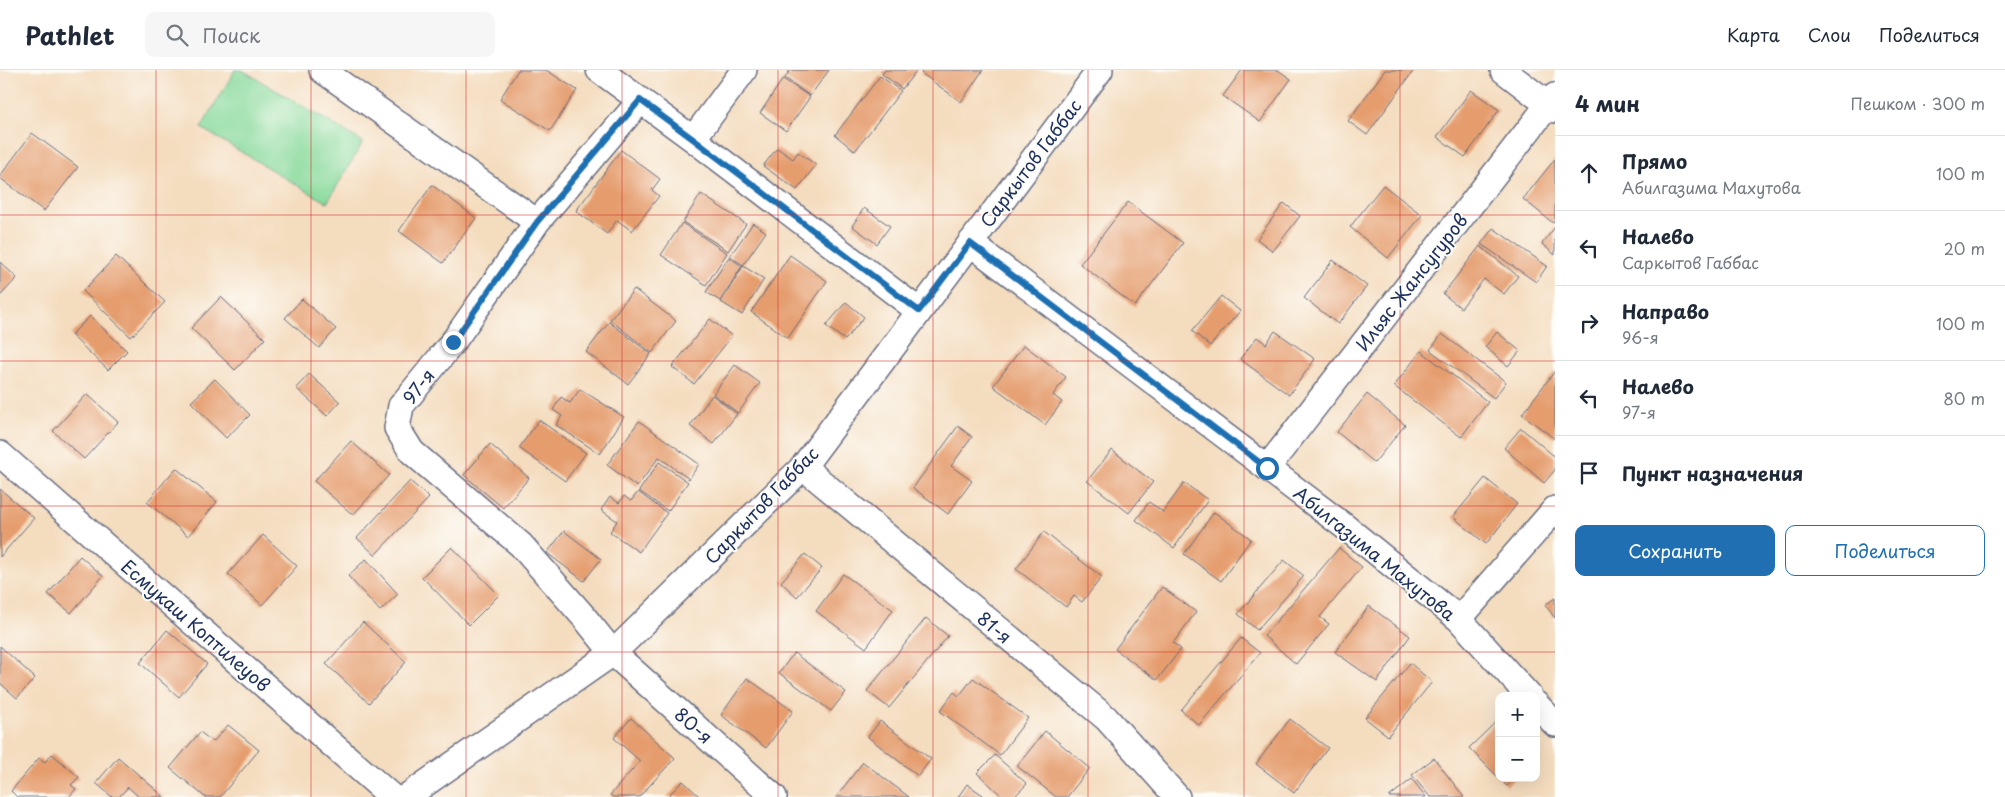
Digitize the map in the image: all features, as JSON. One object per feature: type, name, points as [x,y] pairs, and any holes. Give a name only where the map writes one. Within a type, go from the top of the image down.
[{"type":"street","points":[[322,70],[537,222]]},
{"type":"street","points":[[599,70],[919,311]]},
{"type":"street","points":[[693,139],[744,70]]},
{"type":"street","name":"Саркытов Габбас","points":[[406,797],[613,653],[803,467],[1100,70]]},
{"type":"street","points":[[1503,70],[1553,104]]},
{"type":"street","name":"97-я","points":[[613,653],[521,545],[412,452],[397,428],[401,406],[453,342],[537,222],[640,100]]},
{"type":"street","name":"Ильяс Жансугуров","points":[[1267,468],[1553,104]]},
{"type":"street","name":"Абилгазима Махутова","points":[[970,243],[1344,526],[1459,619],[1525,692]]},
{"type":"street","name":"Есмукаш Коптилеуов","points":[[0,454],[392,797]]},
{"type":"street","name":"81-я","points":[[803,467],[1106,718],[1177,797]]},
{"type":"street","points":[[1459,619],[1555,509]]},
{"type":"street","name":"80-я","points":[[613,653],[774,797]]},
{"type":"street","points":[[1540,708],[1555,724]]},
{"type":"green space","points":[[235,70],[242,70],[363,142],[327,203],[201,128]]},
{"type":"building","points":[[518,70],[546,70],[577,90],[550,131],[500,99]]},
{"type":"building","points":[[790,70],[829,70],[810,96],[785,78]]},
{"type":"building","points":[[885,70],[917,70],[902,89],[882,74]]},
{"type":"building","points":[[923,70],[983,70],[961,102],[921,73]]},
{"type":"building","points":[[1242,70],[1278,70],[1291,79],[1260,122],[1223,96]]},
{"type":"building","points":[[1385,70],[1414,70],[1367,135],[1348,121]]},
{"type":"building","points":[[880,76],[901,91],[855,151],[835,135]]},
{"type":"building","points":[[783,79],[810,97],[786,131],[760,113]]},
{"type":"building","points":[[1471,90],[1499,110],[1465,157],[1437,137]]},
{"type":"building","points":[[32,133],[78,167],[44,211],[0,178]]},
{"type":"building","points":[[777,148],[793,159],[798,152],[816,165],[797,190],[763,166]]},
{"type":"building","points":[[621,150],[660,179],[652,190],[659,196],[632,231],[617,220],[607,234],[576,211]]},
{"type":"building","points":[[1555,159],[1555,221],[1553,223],[1523,199]]},
{"type":"building","points":[[432,185],[476,218],[443,263],[399,231]]},
{"type":"building","points":[[1383,185],[1422,215],[1388,258],[1350,227]]},
{"type":"building","points":[[701,194],[746,224],[728,251],[683,222]]},
{"type":"building","points":[[1128,202],[1183,243],[1135,306],[1080,264]]},
{"type":"building","points":[[1284,203],[1300,216],[1273,251],[1257,239]]},
{"type":"building","points":[[864,208],[890,226],[877,244],[852,226]]},
{"type":"building","points":[[682,223],[727,253],[706,285],[661,255]]},
{"type":"building","points":[[753,223],[766,232],[743,265],[730,256]]},
{"type":"building","points":[[1555,227],[1555,255],[1542,244]]},
{"type":"building","points":[[1493,228],[1547,266],[1536,282],[1481,244]]},
{"type":"building","points":[[1480,246],[1518,276],[1504,294],[1484,279],[1461,308],[1443,294]]},
{"type":"building","points":[[790,255],[827,281],[788,338],[751,312]]},
{"type":"building","points":[[116,256],[165,302],[131,337],[83,291]]},
{"type":"building","points":[[729,257],[742,266],[720,301],[706,292]]},
{"type":"building","points":[[1333,260],[1367,286],[1338,324],[1304,298]]},
{"type":"building","points":[[0,262],[17,278],[0,296]]},
{"type":"building","points":[[743,266],[764,279],[742,315],[721,302]]},
{"type":"building","points":[[634,289],[676,321],[652,353],[610,320]]},
{"type":"building","points":[[1221,296],[1240,311],[1210,346],[1192,331]]},
{"type":"building","points":[[221,297],[265,339],[235,370],[191,328]]},
{"type":"building","points":[[302,299],[336,329],[319,348],[285,318]]},
{"type":"building","points":[[846,302],[864,317],[845,340],[826,326]]},
{"type":"building","points":[[90,316],[127,351],[108,370],[71,335]]},
{"type":"building","points":[[710,319],[732,336],[694,384],[672,367]]},
{"type":"building","points":[[609,322],[651,354],[628,384],[586,352]]},
{"type":"building","points":[[1275,331],[1315,359],[1289,395],[1240,359],[1257,337],[1266,344]]},
{"type":"building","points":[[1497,332],[1520,351],[1508,366],[1485,347]]},
{"type":"building","points":[[1442,334],[1506,382],[1494,398],[1430,350]]},
{"type":"building","points":[[1024,345],[1066,377],[1053,395],[1062,402],[1045,425],[993,386]]},
{"type":"building","points":[[1421,351],[1488,402],[1461,437],[1394,386]]},
{"type":"building","points":[[735,365],[760,383],[738,413],[713,394]]},
{"type":"building","points":[[1555,371],[1555,439],[1522,414]]},
{"type":"building","points":[[309,374],[340,402],[327,416],[296,388]]},
{"type":"building","points":[[215,379],[250,415],[226,438],[191,402]]},
{"type":"building","points":[[580,389],[624,417],[600,454],[556,425],[562,416],[553,410],[561,397],[570,403]]},
{"type":"building","points":[[87,394],[118,422],[84,459],[53,431]]},
{"type":"building","points":[[1367,394],[1405,425],[1374,463],[1337,432]]},
{"type":"building","points":[[712,395],[737,414],[714,444],[690,426]]},
{"type":"building","points":[[539,420],[586,453],[565,481],[519,448]]},
{"type":"building","points":[[639,421],[699,464],[689,479],[659,457],[637,487],[607,465]]},
{"type":"building","points":[[958,426],[972,437],[951,466],[972,481],[948,514],[913,488]]},
{"type":"building","points":[[1521,428],[1555,457],[1555,470],[1544,483],[1504,448]]},
{"type":"building","points":[[351,441],[389,475],[353,515],[314,481]]},
{"type":"building","points":[[490,444],[529,478],[503,508],[464,475]]},
{"type":"building","points":[[1112,450],[1153,482],[1129,513],[1087,481]]},
{"type":"building","points":[[659,462],[688,482],[668,511],[639,491]]},
{"type":"building","points":[[176,468],[217,502],[188,536],[147,502]]},
{"type":"building","points":[[1485,478],[1517,504],[1486,544],[1453,517]]},
{"type":"building","points":[[410,481],[429,498],[375,555],[357,538]]},
{"type":"building","points":[[1184,483],[1208,500],[1174,548],[1136,520],[1149,502],[1163,512]]},
{"type":"building","points":[[0,489],[34,518],[0,557]]},
{"type":"building","points":[[638,492],[667,513],[639,552],[610,532],[617,521],[601,510],[610,497],[619,503],[624,496],[631,501]]},
{"type":"building","points":[[1214,512],[1251,539],[1221,581],[1184,554]]},
{"type":"building","points":[[564,531],[601,559],[584,581],[547,553]]},
{"type":"building","points":[[1044,532],[1102,577],[1082,602],[1074,596],[1066,607],[1016,569]]},
{"type":"building","points":[[263,535],[297,566],[262,605],[228,574]]},
{"type":"building","points":[[452,547],[499,595],[469,625],[422,577]]},
{"type":"building","points":[[1339,548],[1362,567],[1320,617],[1329,624],[1296,664],[1264,636]]},
{"type":"building","points":[[805,554],[822,568],[797,597],[781,582]]},
{"type":"building","points":[[80,556],[103,576],[71,613],[48,594]]},
{"type":"building","points":[[366,559],[398,594],[380,611],[348,576]]},
{"type":"building","points":[[1284,560],[1304,576],[1257,630],[1238,614]]},
{"type":"building","points":[[843,574],[893,610],[866,648],[816,611]]},
{"type":"building","points":[[1162,587],[1196,612],[1173,643],[1181,649],[1157,680],[1115,649]]},
{"type":"building","points":[[1555,598],[1555,618],[1545,605]]},
{"type":"building","points":[[1369,606],[1410,636],[1377,682],[1335,652]]},
{"type":"building","points":[[926,618],[948,636],[889,708],[867,691]]},
{"type":"building","points":[[363,622],[406,662],[369,703],[326,664]]},
{"type":"building","points":[[167,630],[207,664],[179,697],[140,663]]},
{"type":"building","points":[[1241,638],[1260,653],[1199,725],[1181,710]]},
{"type":"building","points":[[0,646],[35,678],[17,698],[0,683]]},
{"type":"building","points":[[794,653],[846,692],[831,711],[779,673]]},
{"type":"building","points":[[1410,663],[1432,682],[1388,736],[1365,718]]},
{"type":"building","points":[[747,678],[793,711],[766,748],[721,715]]},
{"type":"building","points":[[973,678],[1028,718],[1000,755],[940,711],[954,692],[959,696]]},
{"type":"building","points":[[631,718],[675,758],[639,797],[613,797],[610,795],[640,761],[614,738]]},
{"type":"building","points":[[1290,719],[1328,748],[1294,793],[1256,764]]},
{"type":"building","points":[[880,721],[931,759],[918,776],[868,737]]},
{"type":"building","points":[[1495,723],[1495,774],[1469,748]]},
{"type":"building","points":[[228,725],[259,750],[220,797],[205,797],[170,768],[200,732],[213,742]]},
{"type":"building","points":[[1045,731],[1090,768],[1067,797],[1056,797],[1017,766]]},
{"type":"building","points":[[52,754],[79,777],[71,785],[76,789],[69,797],[17,797],[11,791],[39,758],[45,762]]},
{"type":"building","points":[[995,755],[1027,784],[1014,797],[1003,797],[977,773]]},
{"type":"building","points":[[118,757],[164,797],[139,797],[128,787],[119,797],[112,797],[96,783]]},
{"type":"building","points":[[1434,758],[1464,797],[1430,797],[1412,775]]},
{"type":"building","points":[[863,762],[909,797],[836,797]]},
{"type":"building","points":[[1412,779],[1426,797],[1389,797]]},
{"type":"building","points":[[683,781],[700,797],[667,797]]},
{"type":"building","points":[[1503,782],[1511,782],[1507,786]]},
{"type":"building","points":[[967,784],[983,795],[982,797],[958,797]]},
{"type":"route","points":[[453,342],[537,222],[640,100],[919,311],[970,243],[1267,468]]}]
